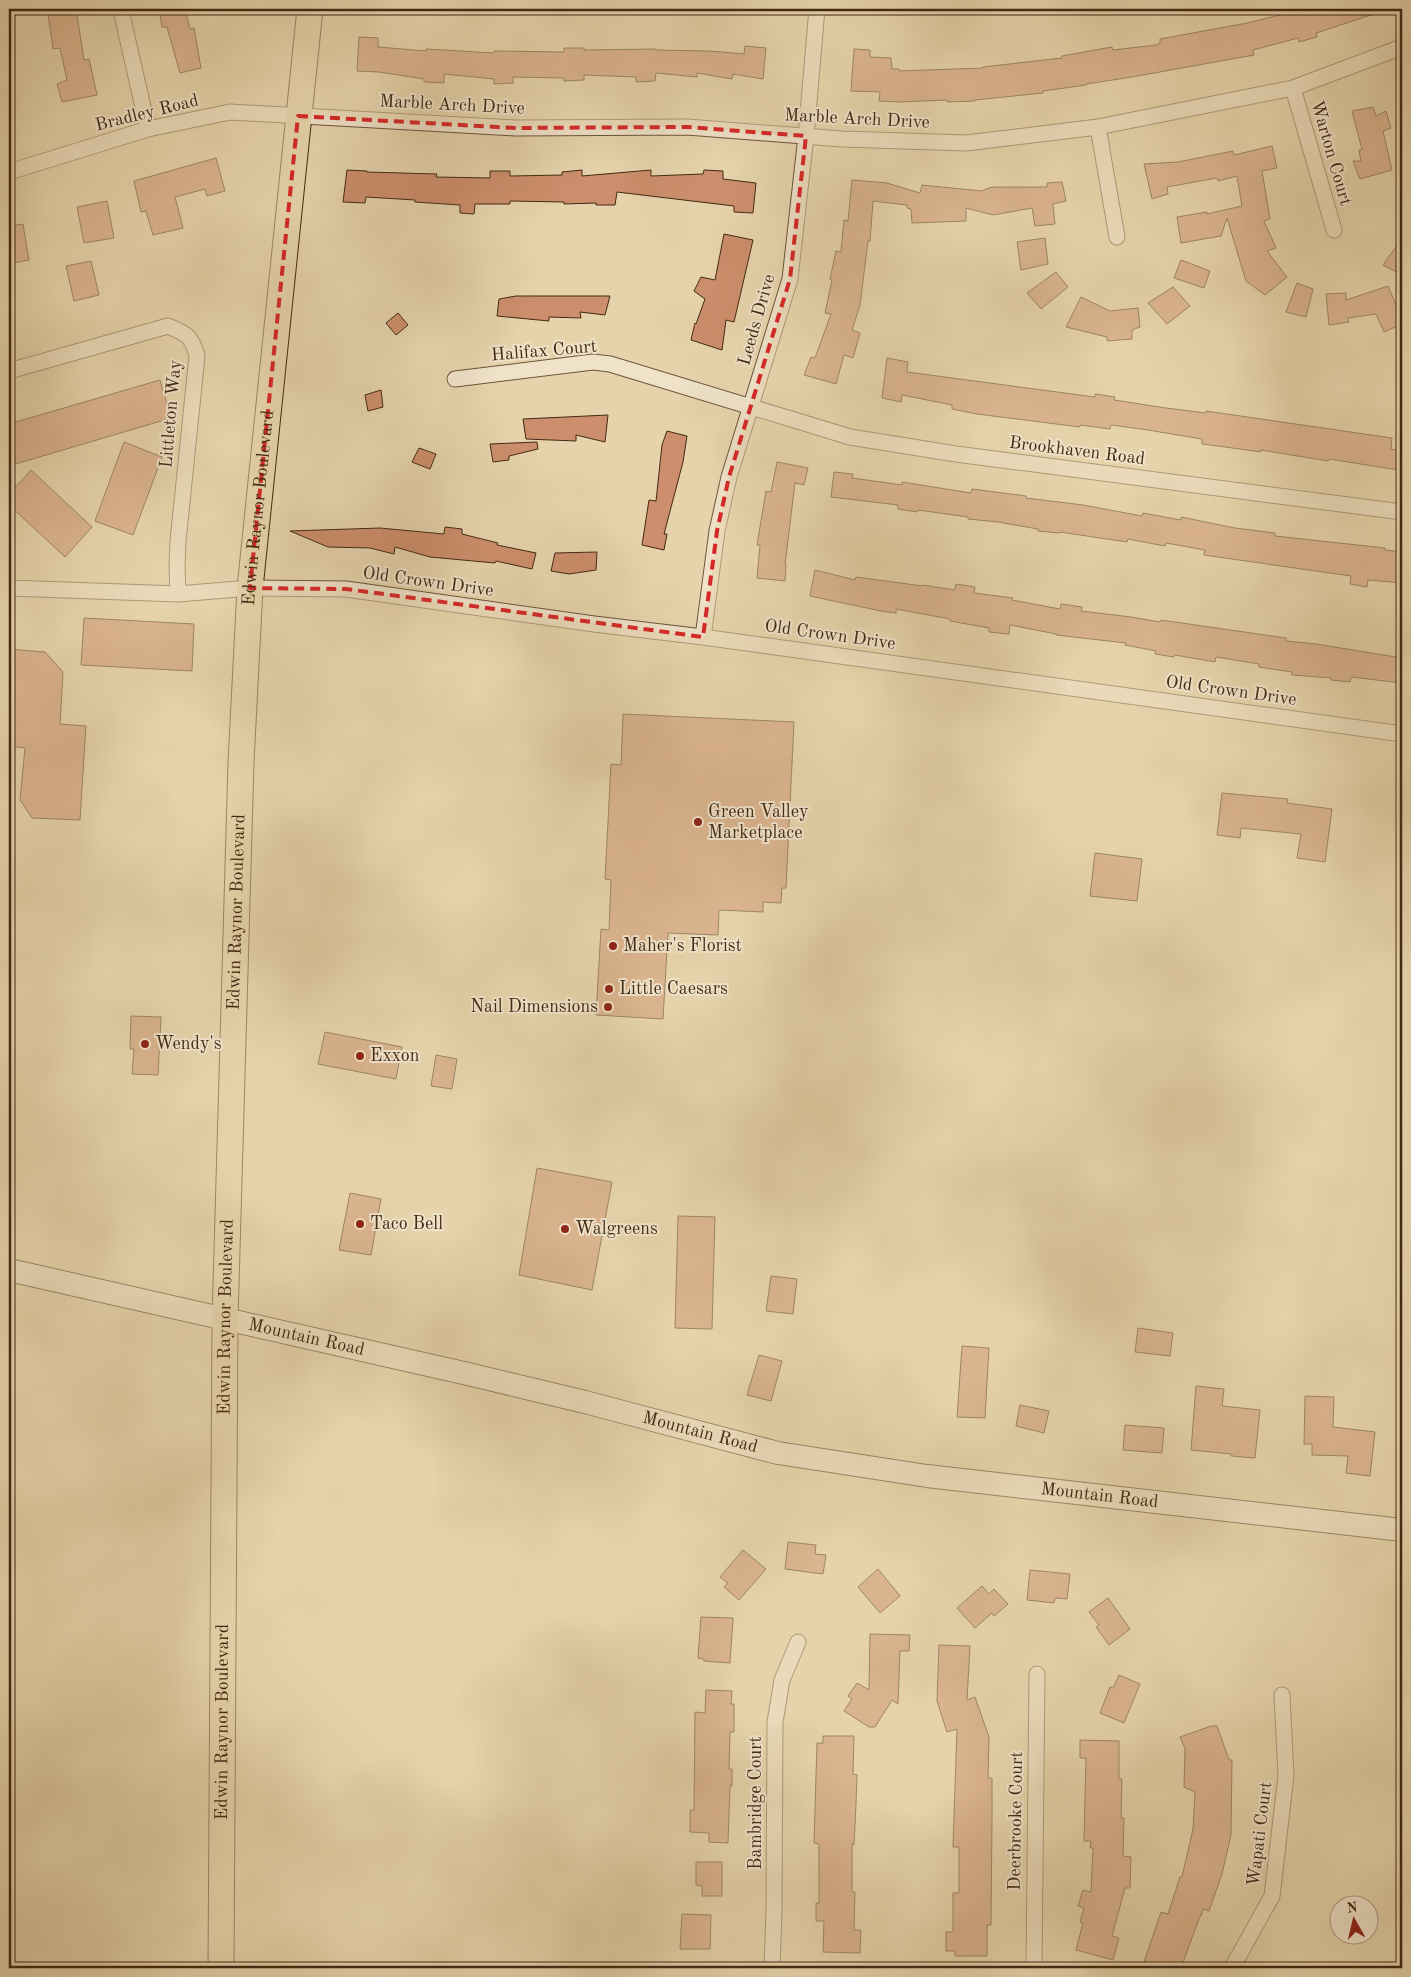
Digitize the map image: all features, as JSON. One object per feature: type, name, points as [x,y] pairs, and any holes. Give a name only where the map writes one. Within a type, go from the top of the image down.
[{"type":"main road","name":"Edwin Raynor Boulevard","points":[[220,1968],[225,1320],[236,888],[250,588],[310,9]]},
{"type":"main road","name":"Mountain Road","points":[[9,1270],[585,1402],[778,1453],[927,1476],[1402,1530]]},
{"type":"street","points":[[122,9],[148,129]]},
{"type":"street","name":"Leeds Drive","points":[[704,636],[717,531],[729,477],[790,279],[806,136],[817,9]]},
{"type":"street","name":"Marble Arch Drive","points":[[298,116],[515,128],[687,127],[842,140],[966,143],[1098,127],[1293,88],[1402,47]]},
{"type":"street","name":"Warton Court","points":[[1293,88],[1334,230]]},
{"type":"street","name":"Bradley Road","points":[[9,172],[148,129],[230,112],[298,116]]},
{"type":"street","points":[[1098,127],[1117,237]]},
{"type":"street","name":"Littleton Way","points":[[9,371],[168,326],[184,333],[193,342],[197,356],[178,541],[178,594]]},
{"type":"street","name":"Halifax Court","points":[[455,378],[586,363],[610,364],[751,406]]},
{"type":"street","name":"Brookhaven Road","points":[[751,406],[860,438],[956,454],[1402,512]]},
{"type":"street","points":[[9,588],[178,594],[250,588]]},
{"type":"street","name":"Old Crown Drive","points":[[250,588],[346,589],[594,624],[704,636],[1402,734]]},
{"type":"street","name":"Bambridge Court","points":[[772,1968],[775,1722],[782,1680],[798,1642]]},
{"type":"street","name":"Deerbrooke Court","points":[[1034,1968],[1037,1674]]},
{"type":"street","name":"Wapati Court","points":[[1232,1968],[1272,1896],[1286,1776],[1282,1695]]},
{"type":"highlighted area","points":[[298,116],[515,128],[687,127],[806,136],[790,279],[729,477],[717,531],[703,637],[346,589],[250,588]]},
{"type":"building","points":[[52,9],[76,9],[84,60],[89,59],[97,95],[62,102],[57,84],[67,80],[60,48],[53,49],[48,14]]},
{"type":"building","points":[[159,9],[185,9],[190,29],[194,28],[201,68],[180,73],[167,27],[162,27]]},
{"type":"building","points":[[1296,9],[1380,9],[1380,12],[1316,33],[1317,37],[1299,42],[1298,38],[1253,50],[1254,55],[1043,91],[1043,93],[975,101],[900,102],[879,101],[880,92],[851,91],[854,49],[870,50],[870,57],[891,58],[892,69],[899,69],[899,71],[983,68],[1062,58],[1062,56],[1112,47],[1113,50],[1156,45],[1160,43],[1160,39],[1247,23],[1296,11]]},
{"type":"building","points":[[359,37],[378,38],[378,47],[426,51],[426,49],[494,53],[494,51],[564,52],[564,48],[584,48],[584,50],[656,49],[744,54],[745,46],[766,48],[763,79],[733,74],[732,79],[697,73],[697,77],[656,73],[655,81],[636,82],[636,77],[584,75],[584,80],[564,81],[564,78],[513,77],[513,83],[494,84],[494,79],[444,74],[444,83],[424,82],[424,79],[379,72],[357,71]]},
{"type":"building","points":[[1373,107],[1376,116],[1386,111],[1391,128],[1383,131],[1392,170],[1360,179],[1353,161],[1361,161],[1359,150],[1362,150],[1352,111]]},
{"type":"building","points":[[1272,146],[1277,168],[1262,171],[1270,219],[1264,221],[1276,248],[1267,251],[1287,277],[1265,295],[1246,281],[1227,218],[1221,236],[1181,243],[1177,217],[1207,212],[1207,214],[1242,206],[1237,176],[1218,181],[1217,178],[1167,187],[1168,194],[1152,199],[1144,164],[1178,162],[1233,151],[1234,155]]},
{"type":"building","points":[[216,158],[225,191],[207,196],[205,189],[175,197],[183,228],[153,235],[146,211],[141,212],[134,181]]},
{"type":"building","points":[[347,170],[437,174],[436,177],[490,178],[490,171],[510,171],[510,176],[562,175],[562,172],[582,170],[582,176],[651,170],[651,176],[703,174],[704,170],[723,171],[723,179],[756,183],[753,213],[734,212],[734,206],[617,192],[615,205],[510,201],[510,204],[475,204],[474,214],[460,213],[460,205],[415,202],[415,200],[366,197],[365,203],[343,202]]},
{"type":"building","points":[[852,180],[887,183],[920,193],[922,185],[981,191],[992,187],[1047,187],[1047,183],[1062,182],[1066,201],[1053,204],[1055,224],[1035,226],[1032,208],[993,215],[966,208],[966,221],[912,223],[911,209],[907,208],[907,205],[873,201],[870,241],[868,241],[860,305],[852,330],[860,333],[853,358],[844,355],[836,384],[804,375],[811,357],[815,358],[831,314],[825,313],[832,280],[830,279],[836,251],[841,252],[844,220],[848,221]]},
{"type":"building","points":[[107,201],[114,238],[84,243],[77,207]]},
{"type":"building","points":[[23,224],[29,260],[9,264],[9,226]]},
{"type":"building","points":[[724,234],[753,240],[734,322],[726,320],[722,350],[691,340],[695,323],[705,299],[694,291],[701,277],[715,280]]},
{"type":"building","points":[[1045,238],[1048,264],[1021,270],[1017,242]]},
{"type":"building","points":[[1402,238],[1402,275],[1383,265]]},
{"type":"building","points":[[1181,260],[1210,271],[1204,288],[1174,278]]},
{"type":"building","points":[[91,261],[99,295],[74,301],[66,266]]},
{"type":"building","points":[[1056,272],[1068,287],[1041,309],[1027,293]]},
{"type":"building","points":[[1297,283],[1313,289],[1306,317],[1286,312]]},
{"type":"building","points":[[1388,286],[1402,319],[1402,324],[1384,332],[1376,314],[1348,318],[1349,322],[1329,325],[1326,294],[1346,293],[1346,300]]},
{"type":"building","points":[[1173,287],[1190,306],[1167,324],[1148,303]]},
{"type":"building","points":[[516,296],[610,296],[605,315],[580,312],[581,318],[549,317],[549,321],[497,316],[499,299]]},
{"type":"building","points":[[1081,297],[1110,311],[1138,308],[1140,327],[1132,330],[1132,339],[1107,341],[1107,337],[1066,327]]},
{"type":"building","points":[[398,313],[408,325],[396,335],[386,323]]},
{"type":"building","points":[[887,358],[908,362],[907,372],[1095,397],[1095,394],[1115,397],[1114,400],[1166,408],[1206,413],[1206,411],[1392,438],[1391,449],[1400,451],[1398,470],[1329,459],[1328,461],[1261,450],[1261,452],[1202,444],[1202,439],[1111,425],[1110,429],[1080,425],[1080,427],[977,414],[952,409],[952,405],[902,395],[901,402],[882,398]]},
{"type":"building","points":[[160,380],[171,418],[9,466],[9,424]]},
{"type":"building","points":[[381,390],[383,407],[368,411],[365,395]]},
{"type":"building","points":[[608,415],[605,442],[576,435],[576,441],[526,439],[523,419]]},
{"type":"building","points":[[667,431],[687,436],[683,462],[664,534],[667,534],[664,550],[642,545],[649,500],[656,501],[662,445]]},
{"type":"building","points":[[124,442],[162,457],[133,535],[95,521]]},
{"type":"building","points":[[537,442],[538,449],[509,456],[509,460],[493,462],[490,444]]},
{"type":"building","points":[[419,448],[436,454],[430,469],[412,462]]},
{"type":"building","points":[[777,462],[808,468],[804,485],[795,483],[785,565],[785,581],[757,578],[760,545],[757,545],[766,491],[771,492]]},
{"type":"building","points":[[31,470],[92,527],[65,557],[9,505],[9,494]]},
{"type":"building","points":[[834,472],[853,474],[852,478],[902,485],[902,482],[971,493],[972,489],[1026,496],[1026,498],[1083,505],[1142,516],[1143,513],[1181,520],[1181,517],[1235,528],[1275,533],[1275,536],[1385,548],[1385,550],[1402,552],[1402,583],[1368,580],[1367,587],[1350,584],[1351,576],[1204,555],[1205,550],[1166,543],[1165,546],[1128,539],[1127,542],[1060,532],[1038,531],[1038,529],[998,522],[968,519],[968,517],[898,509],[898,505],[831,497]]},
{"type":"building","points":[[445,527],[462,529],[462,534],[498,543],[497,545],[536,553],[532,569],[496,561],[495,563],[430,557],[395,547],[394,554],[370,548],[328,547],[290,531],[380,528],[444,534]]},
{"type":"building","points":[[597,552],[596,570],[569,574],[551,571],[555,553]]},
{"type":"building","points":[[815,570],[855,580],[856,577],[955,590],[956,584],[975,587],[974,593],[1013,598],[1012,600],[1060,609],[1061,604],[1082,607],[1081,611],[1160,622],[1161,620],[1286,638],[1286,641],[1402,658],[1402,683],[1351,677],[1350,682],[1331,680],[1331,678],[1292,675],[1292,672],[1259,667],[1259,664],[1216,657],[1215,662],[1175,655],[1174,657],[1155,654],[1156,651],[1125,645],[1126,643],[1056,635],[1010,625],[1009,634],[989,632],[989,628],[950,621],[950,619],[896,609],[896,613],[881,611],[810,596]]},
{"type":"building","points":[[84,618],[194,624],[192,671],[81,665]]},
{"type":"building","points":[[9,649],[45,652],[63,672],[60,724],[86,726],[80,820],[32,818],[20,800],[25,748],[9,746]]},
{"type":"building","name":"Green Valley Marketplace","points":[[623,714],[794,722],[786,888],[782,888],[781,903],[763,902],[763,912],[719,910],[718,935],[668,933],[663,1019],[596,1015],[601,929],[609,930],[611,880],[605,879],[611,764],[621,765]]},
{"type":"building","points":[[1222,793],[1288,799],[1287,803],[1332,809],[1325,862],[1297,858],[1301,834],[1241,828],[1240,838],[1217,835]]},
{"type":"building","points":[[1095,853],[1142,859],[1137,901],[1090,896]]},
{"type":"building","name":"Wendy's","points":[[131,1016],[161,1017],[158,1075],[132,1074],[134,1049],[130,1049]]},
{"type":"building","name":"Exxon","points":[[325,1032],[402,1047],[396,1079],[318,1064]]},
{"type":"building","points":[[436,1055],[457,1059],[452,1089],[431,1086]]},
{"type":"building","name":"Walgreens","points":[[537,1168],[612,1182],[592,1290],[519,1275]]},
{"type":"building","name":"Taco Bell","points":[[350,1193],[381,1199],[371,1255],[339,1250]]},
{"type":"building","points":[[678,1216],[715,1217],[712,1329],[675,1328]]},
{"type":"building","points":[[771,1276],[797,1279],[793,1314],[766,1311]]},
{"type":"building","points":[[1138,1328],[1173,1333],[1170,1356],[1135,1352]]},
{"type":"building","points":[[962,1346],[989,1348],[985,1418],[957,1417]]},
{"type":"building","points":[[759,1355],[782,1361],[771,1401],[747,1395]]},
{"type":"building","points":[[1196,1386],[1224,1389],[1222,1406],[1260,1410],[1255,1458],[1191,1450]]},
{"type":"building","points":[[1305,1396],[1334,1397],[1333,1427],[1375,1432],[1370,1476],[1346,1473],[1348,1456],[1312,1455],[1312,1444],[1304,1444]]},
{"type":"building","points":[[1020,1405],[1049,1411],[1044,1433],[1016,1426]]},
{"type":"building","points":[[1125,1425],[1164,1428],[1162,1453],[1123,1450]]},
{"type":"building","points":[[788,1542],[816,1545],[815,1554],[826,1555],[823,1574],[785,1569]]},
{"type":"building","points":[[743,1550],[766,1569],[739,1600],[724,1587],[728,1583],[720,1577]]},
{"type":"building","points":[[878,1569],[900,1596],[880,1613],[858,1587]]},
{"type":"building","points":[[1030,1570],[1070,1574],[1067,1599],[1055,1598],[1054,1603],[1027,1600]]},
{"type":"building","points":[[982,1586],[989,1594],[994,1589],[1008,1604],[994,1616],[992,1613],[975,1628],[957,1608]]},
{"type":"building","points":[[1108,1598],[1130,1629],[1109,1645],[1096,1627],[1099,1625],[1089,1612]]},
{"type":"building","points":[[701,1617],[733,1618],[730,1663],[704,1661],[704,1659],[698,1658]]},
{"type":"building","points":[[870,1634],[910,1635],[909,1651],[900,1651],[898,1704],[892,1700],[875,1727],[869,1727],[844,1711],[852,1699],[848,1696],[857,1683],[869,1690]]},
{"type":"building","points":[[939,1645],[970,1646],[967,1700],[975,1697],[989,1737],[988,1778],[992,1778],[992,1818],[991,1925],[987,1925],[987,1956],[955,1956],[955,1951],[946,1951],[946,1932],[953,1932],[953,1893],[959,1893],[959,1847],[953,1847],[957,1729],[947,1732],[937,1701]]},
{"type":"building","points":[[1119,1675],[1140,1684],[1124,1723],[1100,1713],[1110,1687],[1113,1688]]},
{"type":"building","points":[[706,1690],[732,1691],[731,1704],[734,1704],[734,1732],[730,1732],[729,1769],[732,1769],[732,1786],[730,1786],[728,1843],[709,1842],[709,1833],[690,1832],[690,1810],[694,1810],[695,1712],[705,1713]]},
{"type":"building","points":[[1211,1726],[1217,1726],[1229,1760],[1232,1760],[1231,1835],[1222,1874],[1209,1911],[1203,1909],[1181,1968],[1142,1968],[1161,1912],[1168,1914],[1180,1877],[1182,1877],[1193,1829],[1195,1792],[1184,1787],[1185,1748],[1180,1737]]},
{"type":"building","points":[[823,1736],[854,1736],[853,1774],[857,1775],[854,1845],[852,1844],[852,1892],[855,1892],[854,1930],[861,1930],[860,1953],[823,1952],[824,1921],[816,1921],[816,1903],[819,1903],[819,1844],[814,1843],[817,1743],[823,1743]]},
{"type":"building","points":[[1080,1740],[1119,1741],[1119,1779],[1122,1779],[1121,1818],[1124,1818],[1123,1856],[1131,1857],[1130,1888],[1125,1888],[1112,1936],[1119,1938],[1113,1960],[1076,1950],[1083,1923],[1080,1922],[1084,1908],[1078,1906],[1083,1890],[1091,1892],[1093,1848],[1090,1848],[1091,1841],[1084,1841],[1086,1758],[1080,1758]]},
{"type":"building","points":[[696,1862],[722,1862],[722,1896],[702,1896],[702,1886],[696,1885]]},
{"type":"building","points":[[682,1914],[711,1915],[710,1949],[680,1949]]},
{"type":"place","name":"Green Valley Marketplace","points":[[698,822]]},
{"type":"place","name":"Maher's Florist","points":[[613,946]]},
{"type":"place","name":"Little Caesars","points":[[609,989]]},
{"type":"place","name":"Nail Dimensions","points":[[608,1007]]},
{"type":"place","name":"Wendy's","points":[[145,1044]]},
{"type":"place","name":"Exxon","points":[[360,1056]]},
{"type":"place","name":"Taco Bell","points":[[360,1224]]},
{"type":"place","name":"Walgreens","points":[[565,1229]]}]
